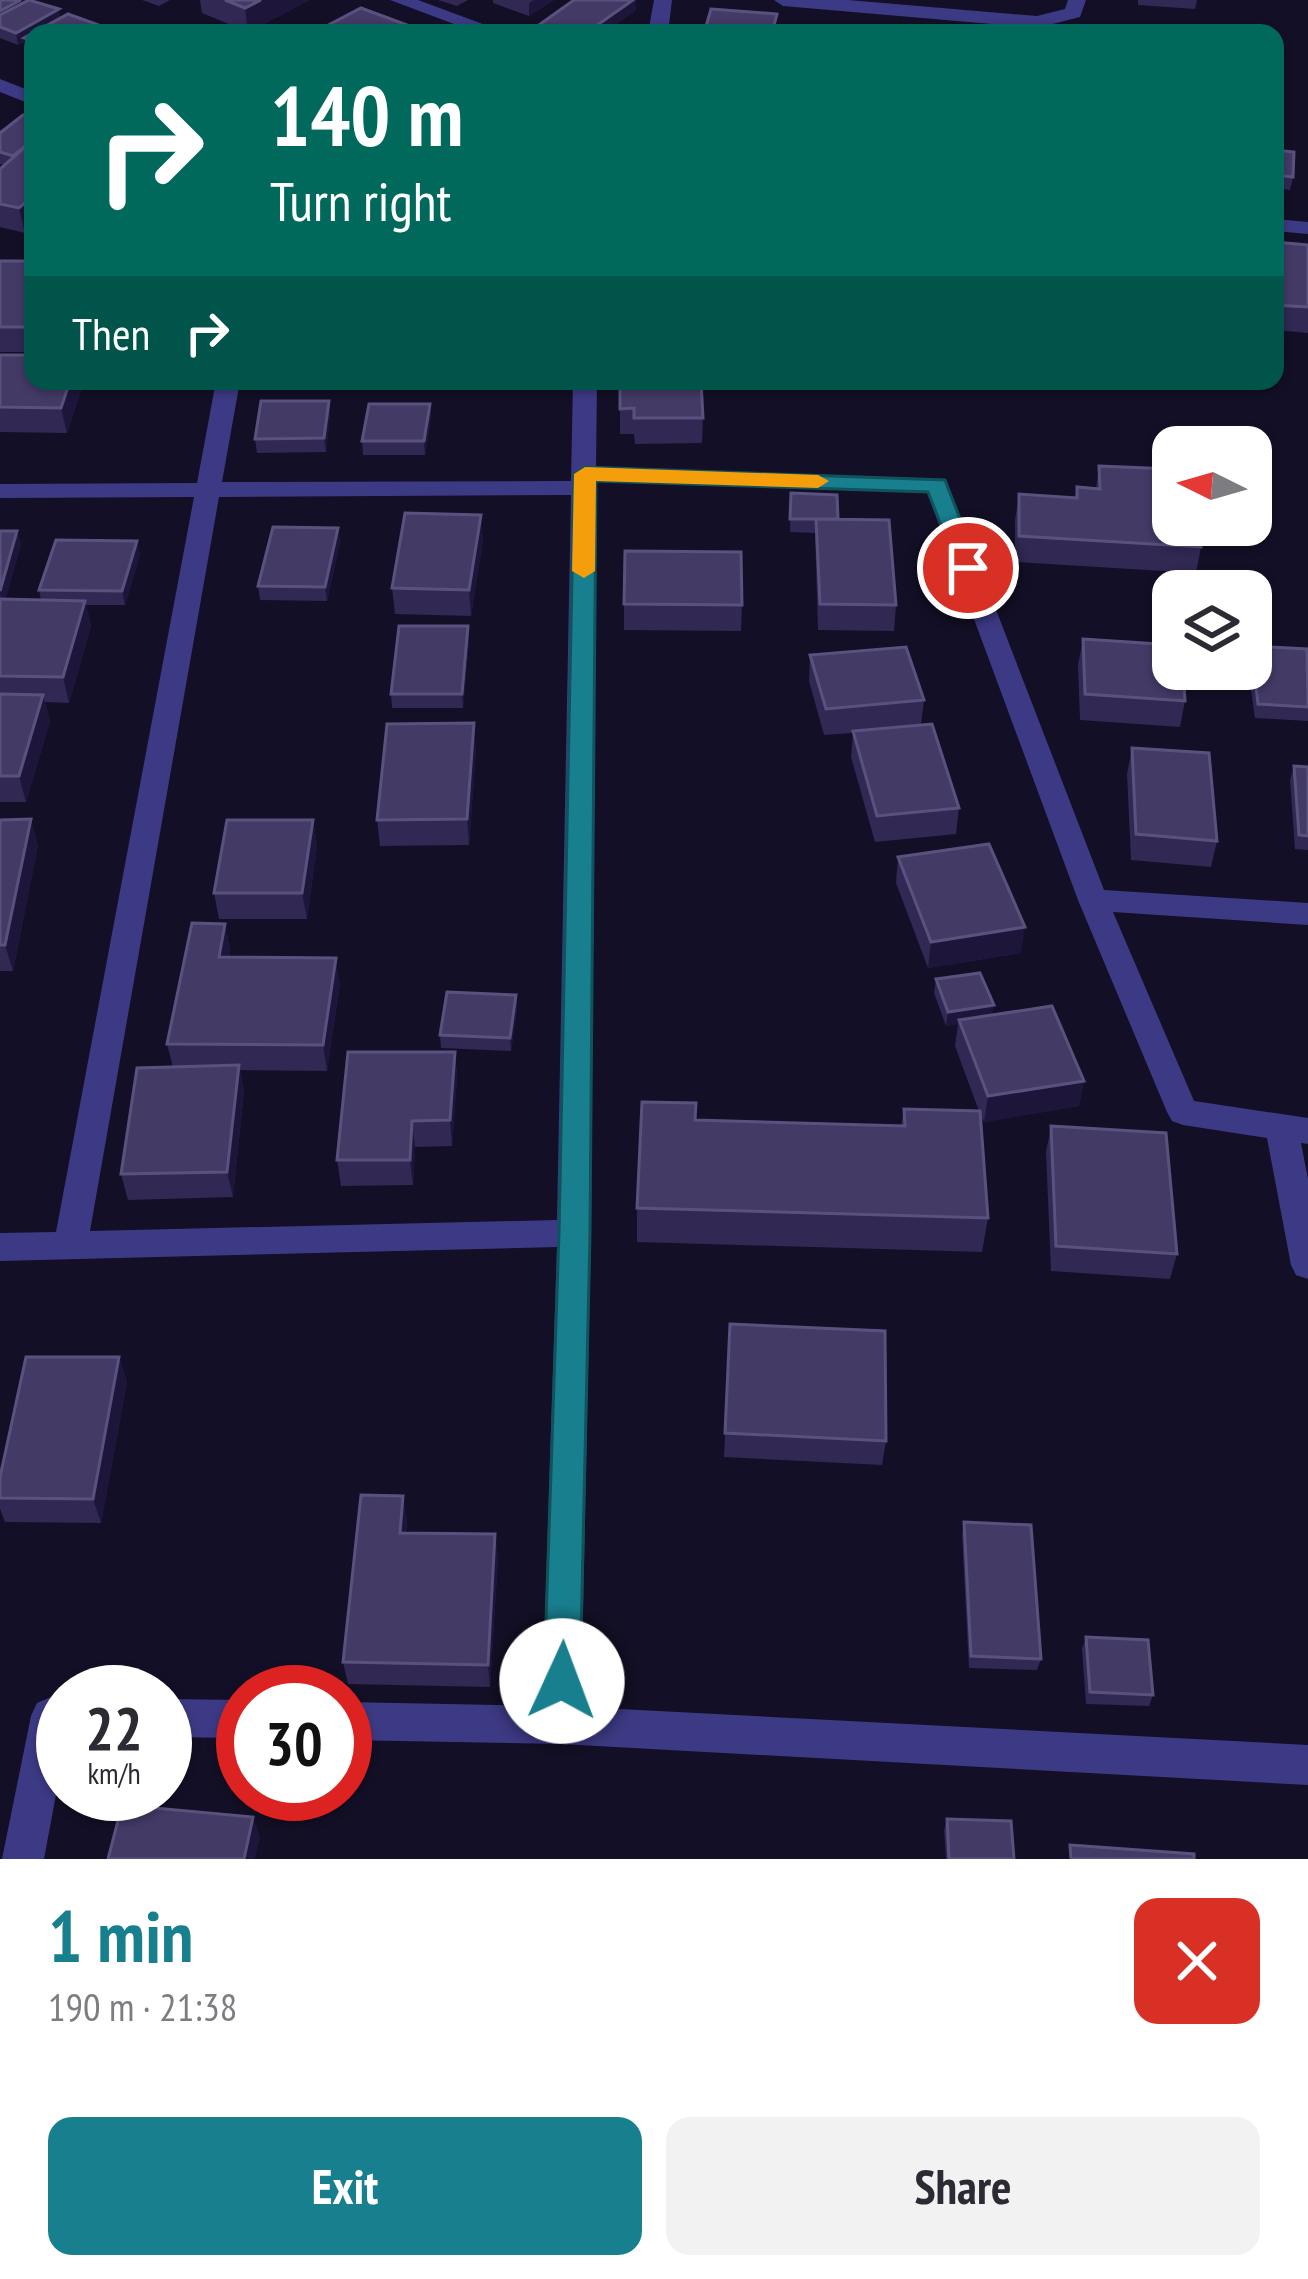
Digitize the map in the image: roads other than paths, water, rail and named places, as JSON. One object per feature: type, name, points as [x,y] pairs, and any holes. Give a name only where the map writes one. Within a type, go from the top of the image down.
[{"type":"street","points":[[399,0],[470,24]]},
{"type":"street","points":[[783,0],[1036,22],[1073,13],[1077,0]]},
{"type":"street","points":[[70,1246],[226,390]]},
{"type":"street","points":[[561,1725],[574,1233],[585,390]]},
{"type":"street","points":[[0,490],[585,481],[937,485],[1093,900],[1183,1112],[1295,1130],[1308,1265]]},
{"type":"street","points":[[1093,900],[1308,914]]},
{"type":"street","points":[[0,1247],[574,1233]]},
{"type":"street","points":[[372,1722],[561,1725],[1308,1765]]},
{"type":"street","points":[[23,1859],[36,1793]]}]
